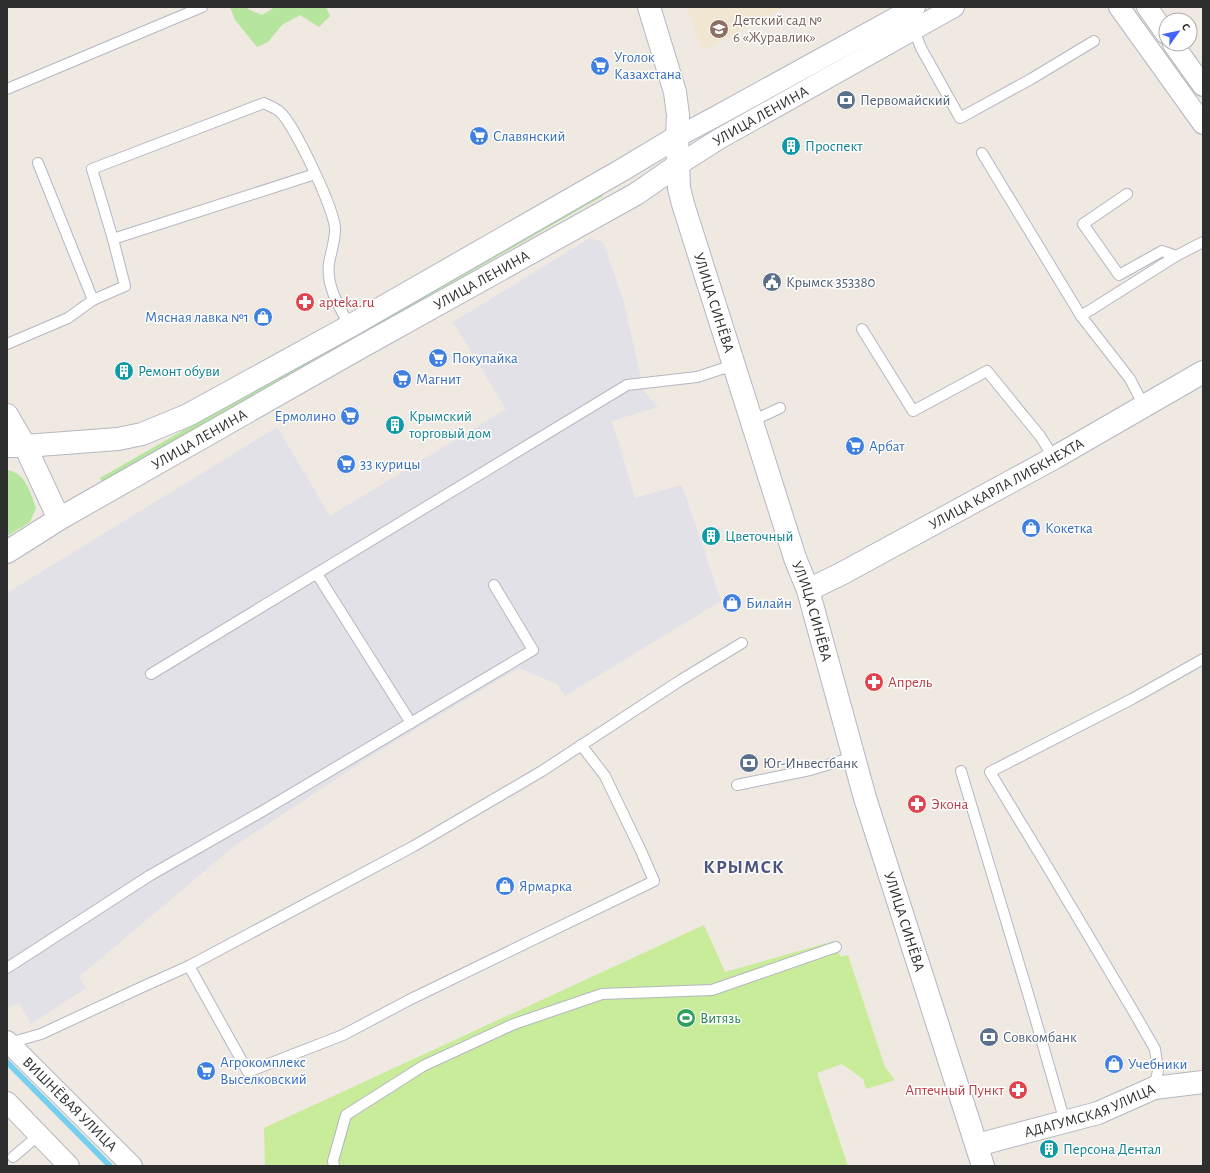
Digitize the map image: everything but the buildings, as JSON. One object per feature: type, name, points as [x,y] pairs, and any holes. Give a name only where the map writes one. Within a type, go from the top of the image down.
[{"type":"main road","name":"УЛИЦА СИНЁВА","points":[[649,7],[675,92],[678,115],[677,137],[679,188],[683,204],[795,558],[808,590],[854,757],[896,896],[983,1166]]},
{"type":"main road","name":"УЛИЦА ЛЕНИНА","points":[[16,446],[118,439],[142,434],[188,415],[350,326],[677,137]]},
{"type":"main road","name":"УЛИЦА ЛЕНИНА","points":[[7,552],[60,519],[361,347],[636,194],[678,165]]},
{"type":"main road","points":[[350,326],[361,347]]},
{"type":"main road","name":"УЛИЦА КАРЛА ЛИБКНЕХТА","points":[[808,590],[848,570],[1054,458],[1203,372]]},
{"type":"main road","points":[[7,415],[16,446],[60,519]]},
{"type":"main road","name":"АДАГУМСКАЯ УЛИЦА","points":[[976,1145],[1098,1113],[1154,1088],[1203,1082]]},
{"type":"street","name":"УЛИЦА ЛЕНИНА","points":[[677,137],[916,7]]},
{"type":"street","name":"УЛИЦА ЛЕНИНА","points":[[678,165],[719,139],[954,7]]},
{"type":"street","points":[[1119,7],[1203,124]]},
{"type":"street","points":[[1147,7],[1158,23]]},
{"type":"street","points":[[1179,52],[1203,86]]},
{"type":"street","name":"ВИШНЁВАЯ УЛИЦА","points":[[8,1042],[132,1166]]},
{"type":"street","points":[[7,1102],[69,1166]]},
{"type":"lane","points":[[7,89],[202,7]]},
{"type":"lane","points":[[914,30],[921,48],[960,118],[1031,79],[1094,41]]},
{"type":"lane","points":[[7,344],[68,318],[93,300],[125,286],[113,239],[92,169],[264,103],[281,112],[299,139],[332,212],[336,230],[329,265],[329,279],[337,303],[350,326]]},
{"type":"lane","points":[[982,153],[1081,316],[1130,380],[1144,406]]},
{"type":"lane","points":[[38,163],[93,300]]},
{"type":"lane","points":[[113,239],[316,174]]},
{"type":"lane","points":[[1127,194],[1083,224],[1119,275],[1162,251],[1176,256]]},
{"type":"lane","points":[[1081,316],[1176,256],[1203,242]]},
{"type":"lane","points":[[862,328],[913,411],[987,371],[1040,436],[1054,458]]},
{"type":"lane","points":[[151,674],[627,385],[697,377],[734,365]]},
{"type":"lane","points":[[752,421],[780,408]]},
{"type":"lane","points":[[317,574],[411,723]]},
{"type":"lane","points":[[7,968],[150,876],[533,650],[494,585]]},
{"type":"lane","points":[[8,1042],[41,1034],[189,966],[414,846],[542,771],[681,680],[742,643]]},
{"type":"lane","points":[[1154,1088],[1158,1071],[1155,1049],[990,772],[1132,699],[1203,659]]},
{"type":"lane","points":[[189,966],[248,1072],[343,1034],[409,1000],[654,881],[605,776],[581,745]]},
{"type":"lane","points":[[737,785],[810,770],[854,757]]},
{"type":"lane","points":[[961,771],[1066,1122]]},
{"type":"lane","points":[[334,1166],[333,1160],[346,1116],[422,1066],[514,1024],[602,994],[712,990],[836,947]]},
{"type":"lane","points":[[14,1157],[39,1135]]},
{"type":"shaded area","name":"Детский сад № 6 «Журавлик»","points":[[687,7],[785,7],[702,51]]},
{"type":"shaded area","points":[[590,238],[603,242],[623,299],[644,391],[658,407],[612,421],[635,498],[682,485],[721,601],[565,696],[557,684],[519,668],[368,758],[233,847],[79,977],[86,988],[31,1024],[19,1003],[7,1008],[7,593],[277,427],[330,516],[506,409],[453,322]]},
{"type":"green space","points":[[230,7],[248,7],[248,9],[262,15],[275,7],[326,7],[330,16],[319,27],[300,15],[282,25],[268,42],[257,47],[235,20]]},
{"type":"green space","points":[[601,192],[603,196],[369,330],[367,326]]},
{"type":"green space","points":[[341,340],[343,344],[102,482],[100,478]]},
{"type":"green space","points":[[7,470],[19,475],[23,479],[36,508],[30,522],[7,536]]},
{"type":"green space","name":"Витязь","points":[[704,925],[725,972],[834,941],[841,957],[848,955],[885,1067],[895,1080],[866,1089],[863,1079],[842,1064],[817,1073],[848,1166],[265,1166],[264,1128]]},
{"type":"waterway","points":[[7,1062],[110,1166]]},
{"type":"place","name":"Детский сад № 6 «Журавлик»","points":[[719,29]]},
{"type":"place","name":"Уголок Казахстана","points":[[600,66]]},
{"type":"place","name":"Первомайский","points":[[846,100]]},
{"type":"place","name":"Славянский","points":[[479,136]]},
{"type":"place","name":"Проспект","points":[[791,146]]},
{"type":"place","name":"Крымск 353380","points":[[772,282]]},
{"type":"place","name":"apteka.ru","points":[[305,302]]},
{"type":"place","name":"Мясная лавка №1","points":[[263,317]]},
{"type":"place","name":"Покупайка","points":[[438,358]]},
{"type":"place","name":"Ремонт обуви","points":[[124,371]]},
{"type":"place","name":"Магнит","points":[[402,379]]},
{"type":"place","name":"Ермолино","points":[[350,416]]},
{"type":"place","name":"Крымский торговый дом","points":[[395,425]]},
{"type":"place","name":"Арбат","points":[[855,446]]},
{"type":"place","name":"33 курицы","points":[[346,464]]},
{"type":"place","name":"Кокетка","points":[[1031,528]]},
{"type":"place","name":"Цветочный","points":[[711,536]]},
{"type":"place","name":"Билайн","points":[[732,603]]},
{"type":"place","name":"Апрель","points":[[874,682]]},
{"type":"place","name":"Юг-Инвестбанк","points":[[749,763]]},
{"type":"place","name":"Экона","points":[[917,804]]},
{"type":"place","name":"Ярмарка","points":[[505,886]]},
{"type":"place","name":"Витязь","points":[[686,1018]]},
{"type":"place","name":"Совкомбанк","points":[[989,1037]]},
{"type":"place","name":"Учебники","points":[[1114,1064]]},
{"type":"place","name":"Агрокомплекс Выселковский","points":[[206,1071]]},
{"type":"place","name":"Аптечный Пункт","points":[[1018,1090]]},
{"type":"place","name":"Персона Дентал","points":[[1049,1149]]},
{"type":"district","name":"КРЫМСК","points":[[744,867]]}]
